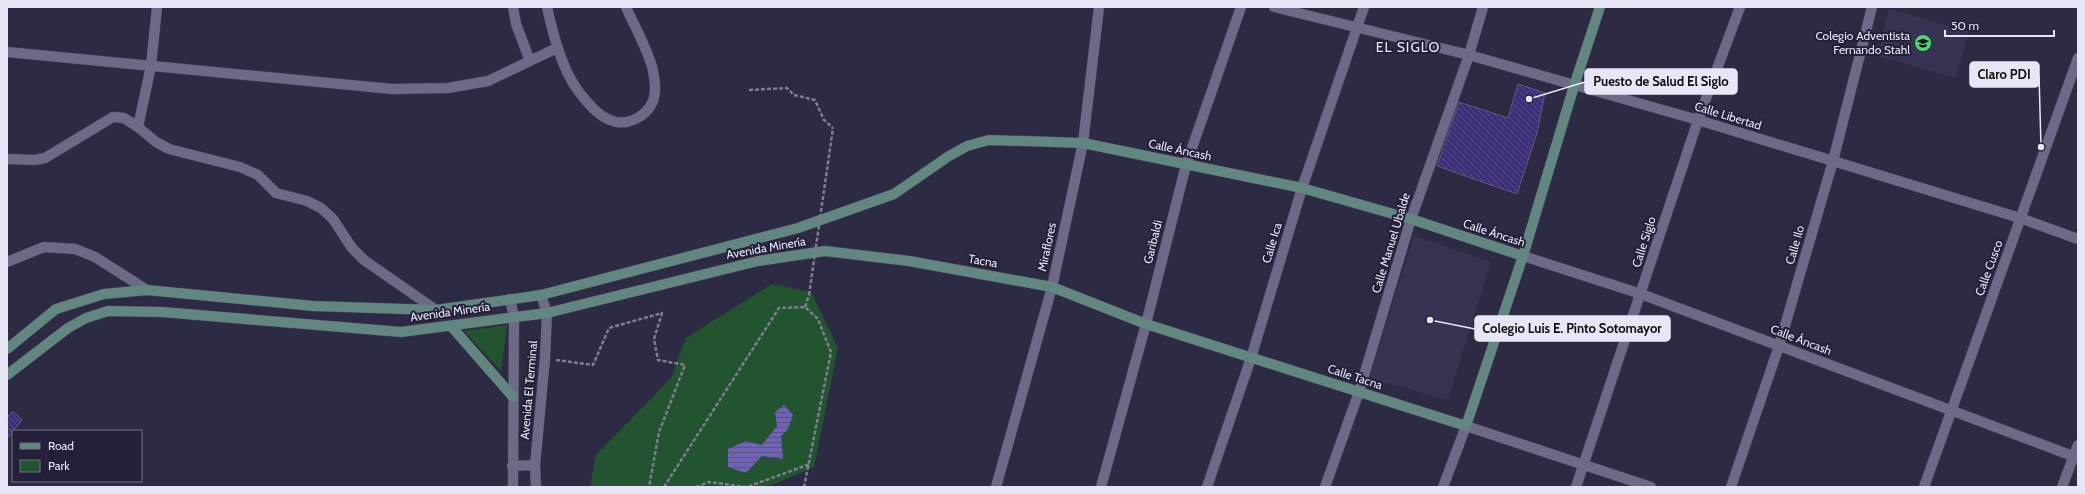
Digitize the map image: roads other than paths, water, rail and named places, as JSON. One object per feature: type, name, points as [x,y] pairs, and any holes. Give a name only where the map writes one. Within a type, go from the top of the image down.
[{"type":"main road","points":[[1466,426],[1523,256],[1574,86],[1600,7]]},
{"type":"main road","name":"Calle Áncash","points":[[894,194],[966,146],[989,140],[1083,143],[1302,188],[1411,220],[1523,256]]},
{"type":"main road","name":"Avenida Minería","points":[[7,349],[56,309],[104,294],[147,290],[314,306],[436,310],[541,295],[798,228],[894,194]]},
{"type":"main road","name":"Avenida Minería","points":[[7,375],[68,328],[86,318],[108,311],[162,312],[401,332],[514,316],[547,313],[758,261],[825,251],[909,261]]},
{"type":"main road","name":"Tacna","points":[[909,261],[1052,287]]},
{"type":"main road","name":"Calle Tacna","points":[[1052,287],[1146,324],[1466,426]]},
{"type":"main road","points":[[451,326],[513,397]]},
{"type":"street","points":[[138,127],[151,66],[157,7]]},
{"type":"street","points":[[513,7],[516,24],[530,60]]},
{"type":"street","points":[[547,7],[557,48],[578,91],[597,112],[610,120],[626,124],[641,116],[652,102],[654,84],[653,70],[626,7]]},
{"type":"street","name":"Miraflores","points":[[996,487],[1052,287],[1083,143],[1099,7]]},
{"type":"street","name":"Garibaldi","points":[[1101,487],[1146,324],[1186,165],[1241,7]]},
{"type":"street","name":"Calle Libertad","points":[[1274,7],[1358,29],[1470,55],[1574,86],[1698,120],[2020,218],[2078,239]]},
{"type":"street","name":"Calle Ica","points":[[1207,487],[1251,358],[1302,188],[1358,29],[1364,7]]},
{"type":"street","name":"Calle Manuel Ubalde","points":[[1325,487],[1359,392],[1411,220],[1470,55],[1483,7]]},
{"type":"street","name":"Calle Siglo","points":[[1576,487],[1698,120],[1740,7]]},
{"type":"street","name":"Calle Ilo","points":[[1731,487],[1779,346],[1833,161],[1872,7]]},
{"type":"street","points":[[7,52],[392,89],[448,88],[488,81],[557,48]]},
{"type":"street","name":"Calle Cusco","points":[[1924,487],[2078,58]]},
{"type":"street","points":[[7,158],[35,160],[44,158],[113,117],[124,118],[156,142],[170,149],[240,167],[258,175],[276,193],[307,201],[321,208],[333,219],[352,248],[364,260],[436,310]]},
{"type":"street","points":[[7,262],[44,247],[75,249],[95,257],[147,290]]},
{"type":"street","name":"Calle Áncash","points":[[1523,256],[1641,294],[2076,457]]},
{"type":"street","name":"Avenida El Terminal","points":[[536,487],[535,466],[545,358],[547,313],[541,295]]},
{"type":"street","name":"Avenida El Terminal","points":[[510,299],[514,316],[513,487]]},
{"type":"street","points":[[1444,487],[1466,426]]},
{"type":"street","name":"Calle Tacna","points":[[1466,426],[1584,466],[1652,487]]},
{"type":"street","points":[[2062,487],[2076,457],[2078,444]]},
{"type":"street","points":[[512,466],[535,466]]},
{"type":"place","name":"Colegio Adventista Fernando Stahl","points":[[1923,43]]},
{"type":"place","name":"Puesto de Salud El Siglo","points":[[1529,99]]},
{"type":"place","name":"Claro PDI","points":[[2041,147]]},
{"type":"place","name":"Colegio Luis E. Pinto Sotomayor","points":[[1430,320]]},
{"type":"district","name":"EL SIGLO","points":[[1408,47]]}]
